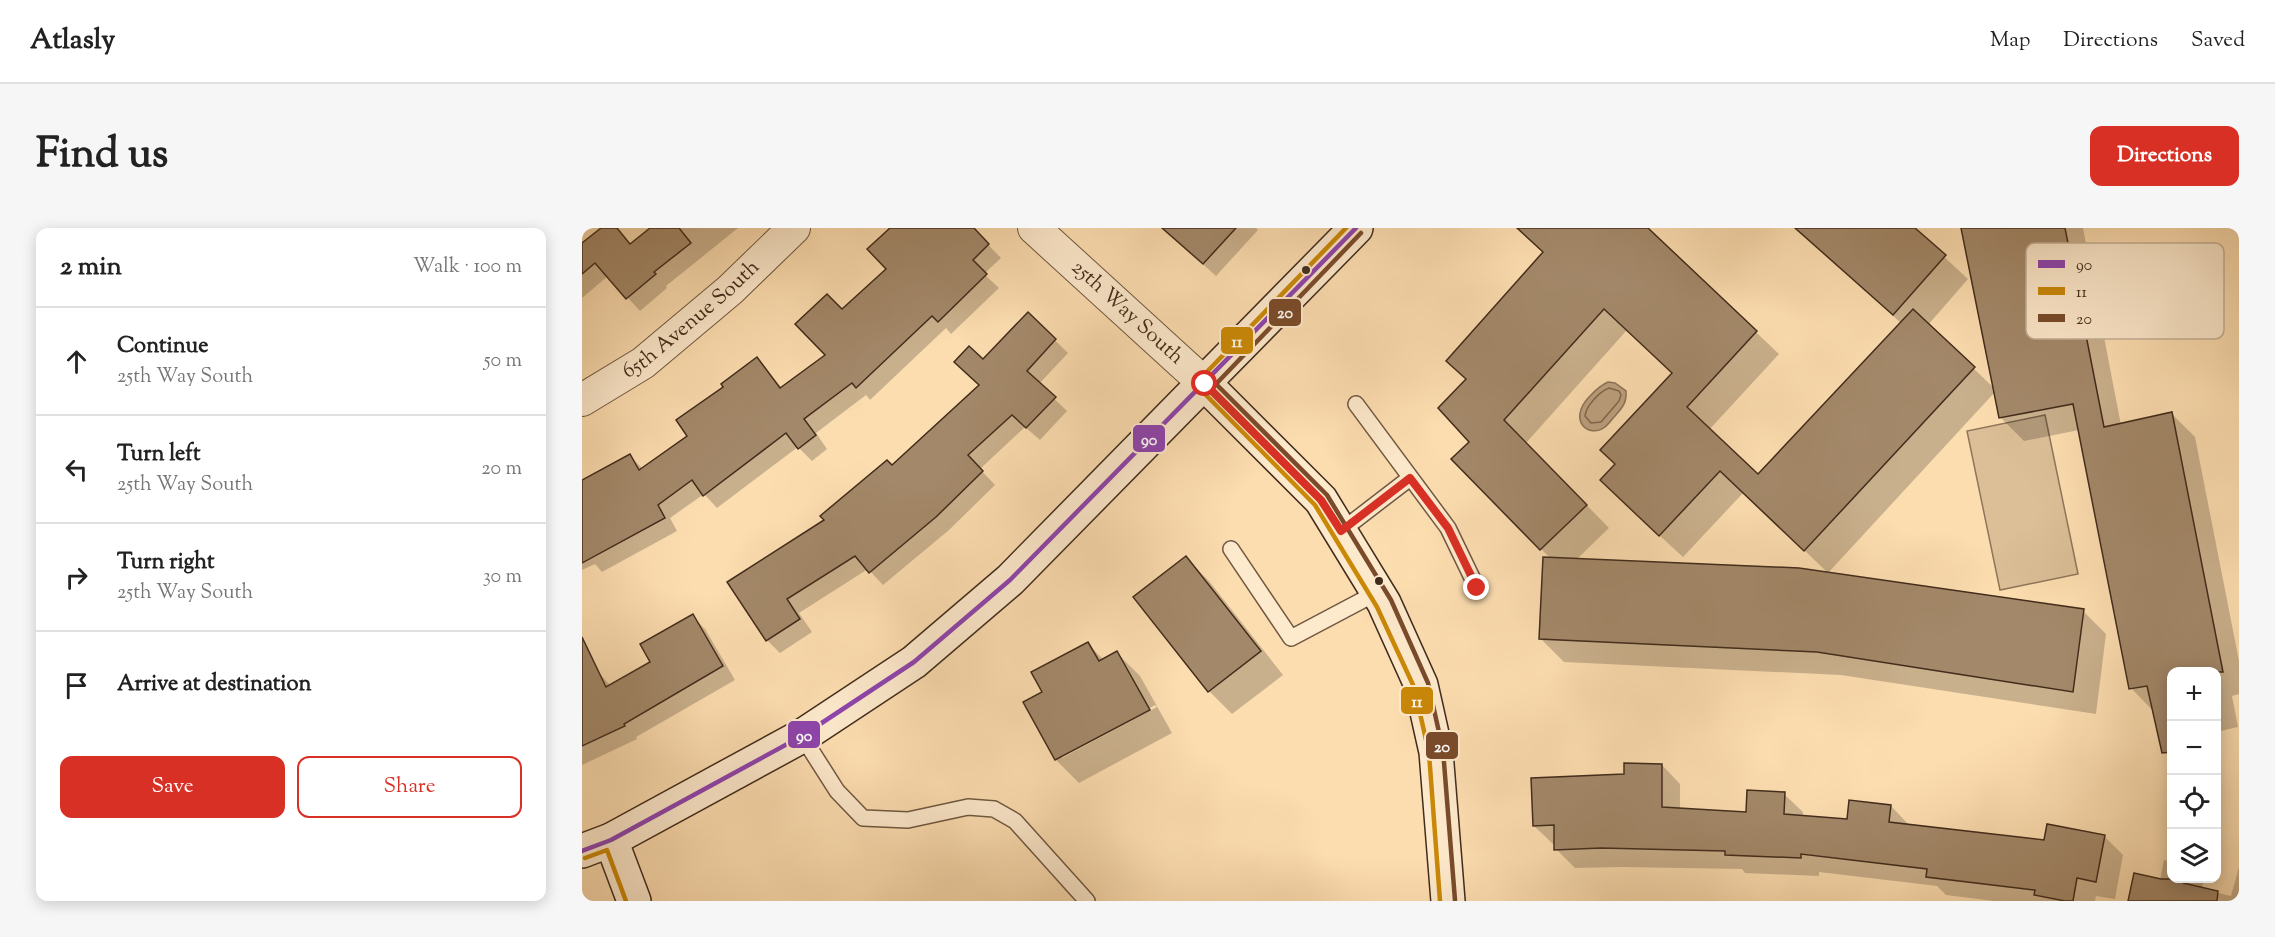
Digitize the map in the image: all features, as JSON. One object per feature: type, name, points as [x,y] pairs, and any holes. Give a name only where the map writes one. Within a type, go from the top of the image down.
[{"type":"street","name":"65th Avenue South","points":[[582,400],[643,363],[730,290],[795,228]]},
{"type":"street","name":"25th Way South","points":[[1034,228],[1205,384],[1321,500],[1341,531],[1378,592],[1421,685],[1436,752],[1448,901]]},
{"type":"street","points":[[634,901],[596,845],[802,736],[914,662],[1010,580],[1356,228]]},
{"type":"lane","points":[[1356,404],[1448,528],[1477,588]]},
{"type":"lane","points":[[1341,531],[1410,478]]},
{"type":"lane","points":[[1231,549],[1291,638],[1378,592]]},
{"type":"lane","points":[[802,736],[837,791],[863,818],[908,820],[968,807],[994,809],[1015,821],[1087,901]]},
{"type":"shaded area","points":[[2045,415],[2078,574],[2000,590],[1967,431]]},
{"type":"water","points":[[1608,382],[1615,383],[1626,391],[1625,402],[1605,427],[1593,431],[1587,429],[1580,420],[1583,406],[1595,391]]},
{"type":"building","points":[[601,228],[617,228],[630,244],[650,228],[679,228],[691,243],[654,272],[656,274],[626,299],[595,263],[582,274],[582,243]]},
{"type":"building","points":[[890,228],[974,228],[989,244],[973,260],[987,274],[938,322],[932,316],[856,388],[852,383],[804,419],[816,435],[798,449],[786,433],[703,496],[692,480],[658,505],[665,518],[582,563],[582,480],[630,454],[639,470],[687,436],[676,420],[723,387],[721,384],[757,357],[780,388],[825,355],[795,324],[827,294],[842,309],[886,269],[867,249]]},
{"type":"building","points":[[1162,228],[1236,228],[1203,264]]},
{"type":"building","points":[[1517,228],[1648,228],[1757,331],[1687,407],[1758,474],[1913,309],[1975,367],[1804,551],[1720,471],[1659,536],[1600,480],[1615,464],[1600,450],[1672,373],[1604,309],[1504,420],[1587,505],[1540,550],[1451,459],[1469,442],[1438,408],[1466,379],[1446,361],[1543,252]]},
{"type":"building","points":[[1795,228],[1915,228],[1946,255],[1893,315]]},
{"type":"building","points":[[1961,228],[2065,228],[2068,243],[2026,243],[2026,339],[2087,339],[2104,427],[2172,412],[2223,672],[2221,672],[2221,667],[2167,667],[2167,752],[2162,753],[2147,686],[2129,689],[2073,404],[1999,418]]},
{"type":"building","points":[[1028,312],[1056,339],[1027,371],[1056,397],[1026,428],[1012,415],[968,455],[983,471],[936,517],[869,573],[855,556],[787,599],[800,619],[766,641],[727,582],[824,520],[820,516],[887,460],[892,465],[979,385],[954,362],[969,346],[983,359]]},
{"type":"building","points":[[1186,556],[1261,651],[1208,692],[1133,597]]},
{"type":"building","points":[[1543,557],[1799,568],[2084,609],[2073,692],[1817,652],[1539,639]]},
{"type":"building","points":[[693,614],[723,666],[624,724],[625,726],[582,746],[582,637],[606,687],[650,662],[640,644]]},
{"type":"building","points":[[1088,642],[1099,661],[1117,651],[1150,710],[1055,760],[1023,702],[1042,692],[1031,672]]},
{"type":"building","points":[[1624,763],[1662,764],[1662,807],[1746,812],[1747,790],[1785,792],[1784,814],[1847,819],[1849,800],[1891,805],[1889,822],[2044,840],[2047,824],[2105,835],[2096,882],[2077,878],[2073,901],[2065,901],[2034,895],[2035,890],[1926,877],[1927,869],[1801,854],[1801,858],[1725,855],[1725,851],[1601,848],[1554,850],[1554,825],[1533,826],[1531,778],[1624,774]]},
{"type":"building","points":[[2134,873],[2167,879],[2167,883],[2183,883],[2218,891],[2217,901],[2128,901]]},
{"type":"transit line","name":"11","points":[[1346,228],[1200,379],[1198,385],[1315,505],[1377,607],[1414,687],[1429,753],[1440,901]]},
{"type":"transit line","name":"90","points":[[582,851],[611,840],[802,736],[914,662],[1010,580],[1356,228]]},
{"type":"transit line","name":"20","points":[[1361,233],[1216,384],[1327,495],[1391,600],[1428,683],[1443,750],[1455,900]]},
{"type":"transit line","name":"11","points":[[585,858],[607,850],[626,901]]},
{"type":"route","points":[[1205,384],[1321,500],[1341,531],[1410,478],[1448,528],[1477,588]]}]
